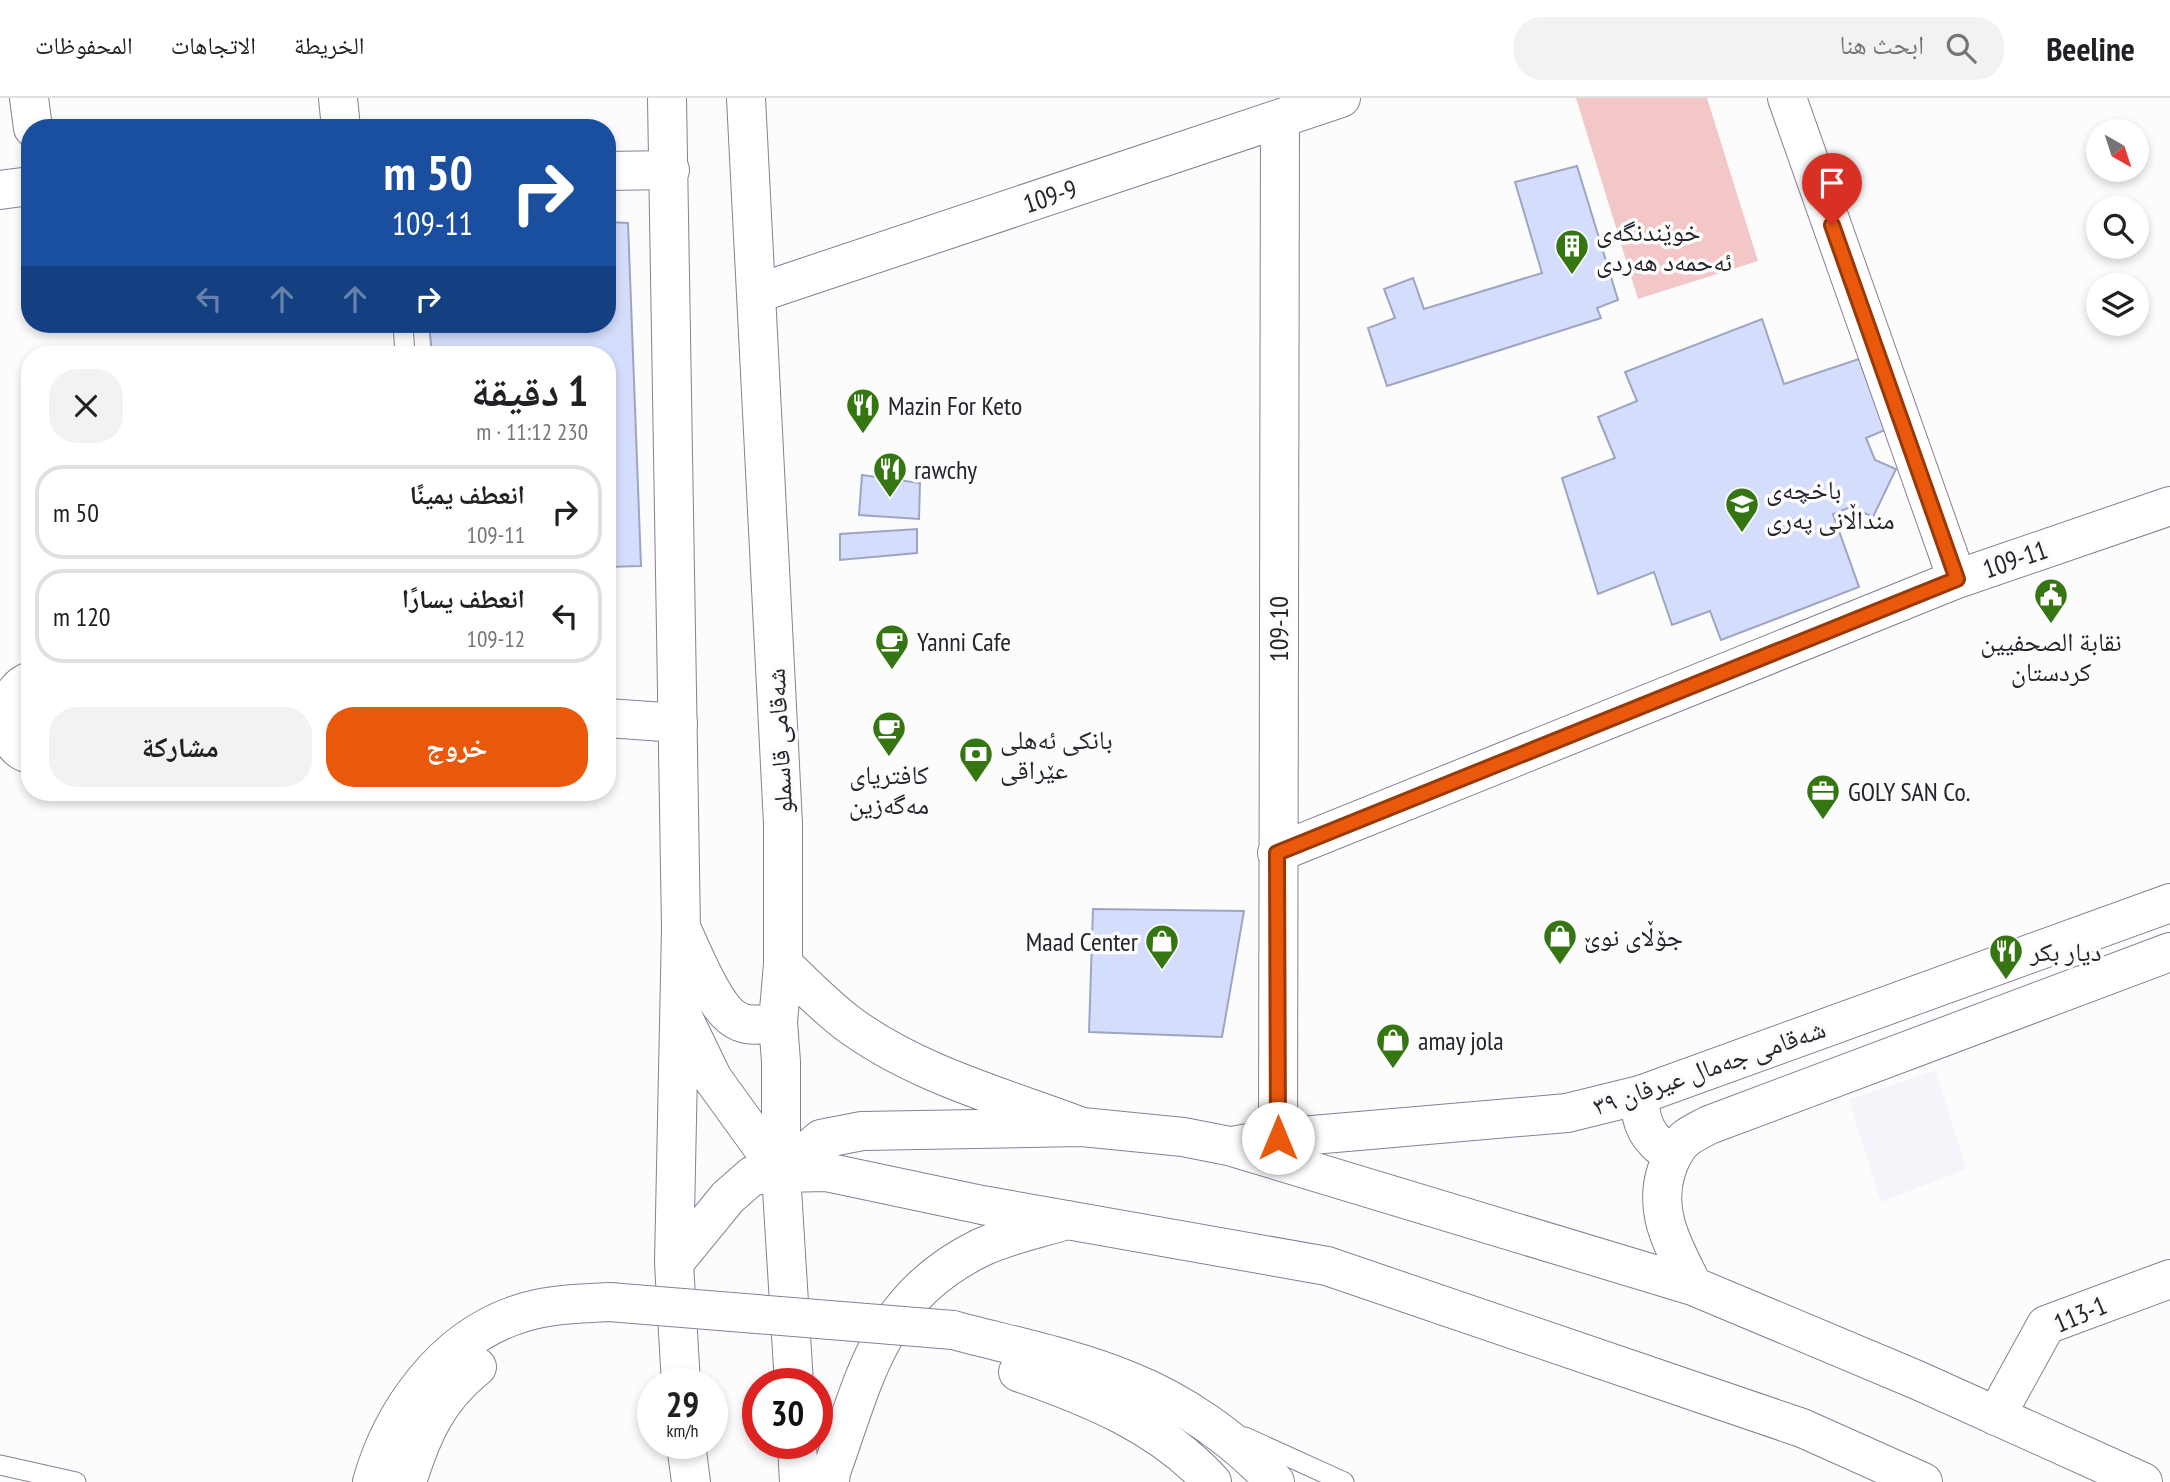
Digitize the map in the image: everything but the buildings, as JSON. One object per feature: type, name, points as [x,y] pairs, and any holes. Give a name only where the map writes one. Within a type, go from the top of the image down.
[{"type":"main road","points":[[29,98],[32,119]]},
{"type":"main road","points":[[338,98],[340,119]]},
{"type":"main road","points":[[667,98],[681,928],[674,1263],[680,1368]]},
{"type":"main road","name":"شەقامی قاسملو","points":[[746,98],[783,824],[783,964],[778,1022],[781,1062],[781,1172],[792,1368]]},
{"type":"main road","name":"109-9","points":[[758,293],[1341,98]]},
{"type":"main road","points":[[1787,98],[1957,579]]},
{"type":"main road","name":"109-10","points":[[1278,1138],[1280,120]]},
{"type":"main road","points":[[616,171],[670,170]]},
{"type":"main road","points":[[0,190],[21,187]]},
{"type":"main road","name":"109-11","points":[[1277,853],[1957,579],[2170,506]]},
{"type":"main road","points":[[21,686],[15,690],[3,708],[5,734],[8,741],[21,752]]},
{"type":"main road","points":[[616,719],[678,723]]},
{"type":"main road","name":"شەقامی جەمال عیرفان ٣٩","points":[[1229,1146],[1278,1138],[1567,1113],[1640,1095],[2170,902]]},
{"type":"main road","points":[[681,928],[717,999],[731,1018],[751,1025],[778,1022]]},
{"type":"main road","name":"شەقامی جەمال عیرفان ٣٩","points":[[1672,1155],[1686,1138],[1709,1125],[2170,952]]},
{"type":"main road","points":[[783,964],[839,1016],[884,1046],[923,1067],[1082,1127]]},
{"type":"main road","points":[[678,1006],[713,1079],[781,1172]]},
{"type":"main road","points":[[1640,1095],[1642,1124],[1654,1142],[1672,1155],[1662,1192],[1664,1224],[1693,1286]]},
{"type":"main road","points":[[781,1172],[821,1139],[862,1131],[1082,1127],[1184,1137],[1229,1146],[1693,1286],[2143,1482]]},
{"type":"main road","points":[[674,1263],[728,1197],[752,1176],[826,1171],[914,1192],[1327,1266],[1802,1428],[1923,1482]]},
{"type":"main road","points":[[830,1482],[875,1354],[898,1312],[912,1294],[980,1248],[1067,1220]]},
{"type":"main road","name":"113-1","points":[[1996,1416],[2046,1325],[2170,1279]]},
{"type":"main road","points":[[372,1482],[395,1428],[416,1390],[432,1371],[474,1336],[495,1323],[547,1306],[608,1314],[952,1339],[1103,1371],[1128,1380],[1187,1411],[1236,1445],[1275,1482]]},
{"type":"main road","points":[[407,1482],[418,1448],[443,1398],[481,1363],[528,1336],[608,1314]]},
{"type":"main road","points":[[952,1339],[1126,1416],[1172,1444],[1193,1461],[1212,1482]]},
{"type":"main road","points":[[688,1459],[691,1482]]},
{"type":"main road","points":[[798,1459],[799,1482]]},
{"type":"lane","points":[[1187,1411],[1344,1482]]},
{"type":"lane","points":[[0,1465],[76,1482]]},
{"type":"shaded area","points":[[1576,98],[1707,98],[1758,261],[1638,299]]},
{"type":"shaded area","points":[[1936,1070],[1966,1169],[1881,1202],[1849,1100]]},
{"type":"place","name":"خوێندنگەی ئەحمەد هەردی","points":[[1572,276]]},
{"type":"place","name":"Mazin For Keto","points":[[863,435]]},
{"type":"place","name":"rawchy","points":[[890,499]]},
{"type":"place","name":"باخچەی منداڵانی پەری","points":[[1742,534]]},
{"type":"place","name":"نقابة الصحفیین کردستان","points":[[2051,625]]},
{"type":"place","name":"Yanni Cafe","points":[[892,671]]},
{"type":"place","name":"کافتریای مەگەزین","points":[[889,758]]},
{"type":"place","name":"بانکی ئەهلی عێراقی","points":[[976,784]]},
{"type":"place","name":"GOLY SAN Co.","points":[[1823,821]]},
{"type":"place","name":"جۆڵای نوێ","points":[[1560,966]]},
{"type":"place","name":"Maad Center","points":[[1162,971]]},
{"type":"place","name":"ديار بكر","points":[[2006,981]]},
{"type":"place","name":"amay jola","points":[[1393,1070]]},
{"type":"route","points":[[1278,1138],[1277,853],[1957,579],[1832,225]]}]
